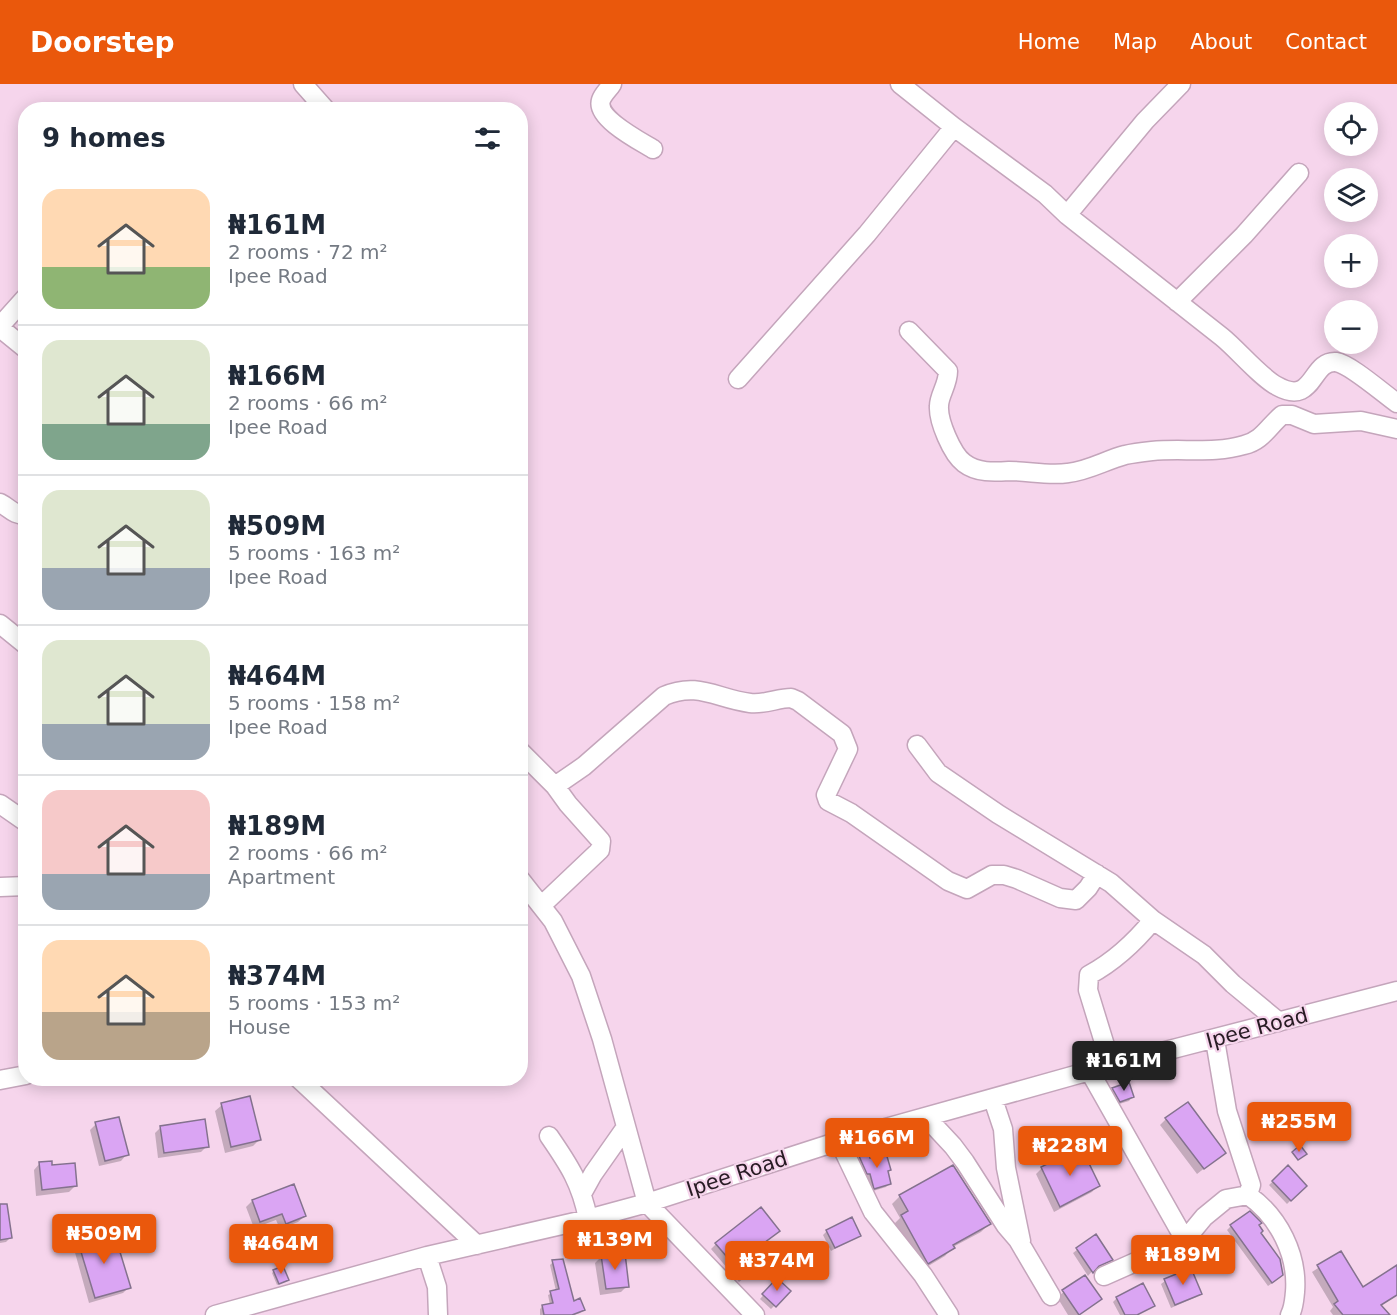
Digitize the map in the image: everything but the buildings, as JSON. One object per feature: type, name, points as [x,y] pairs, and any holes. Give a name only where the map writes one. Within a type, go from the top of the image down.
[{"type":"street","points":[[303,84],[319,102]]},
{"type":"street","points":[[612,84],[601,101],[601,111],[653,149]]},
{"type":"street","points":[[900,84],[1045,194],[1067,215],[1224,339],[1276,386],[1294,392],[1306,388],[1324,365],[1335,362],[1347,366],[1397,403]]},
{"type":"street","points":[[1067,215],[1145,122],[1181,84]]},
{"type":"street","points":[[738,379],[867,234],[954,127]]},
{"type":"street","points":[[1177,302],[1244,235],[1299,173]]},
{"type":"street","points":[[18,306],[0,327],[18,342]]},
{"type":"street","points":[[909,331],[948,371],[948,381],[939,405],[941,418],[954,452],[964,464],[978,470],[1041,474],[1069,473],[1124,455],[1153,451],[1243,446],[1260,439],[1266,429],[1282,415],[1292,415],[1314,424],[1361,421],[1397,429]]},
{"type":"street","points":[[0,503],[9,511],[18,514]]},
{"type":"street","points":[[0,624],[18,639]]},
{"type":"street","points":[[555,786],[584,766],[664,696],[676,691],[698,689],[752,704],[791,698],[842,734],[848,749],[826,795],[828,801],[851,813],[948,881],[967,889],[992,875],[1004,875],[1060,898],[1076,900],[1097,874]]},
{"type":"street","points":[[917,745],[938,773],[998,814],[1111,883],[1154,920],[1204,955],[1233,984],[1279,1022]]},
{"type":"street","points":[[528,759],[555,786],[568,804],[602,841],[600,850],[542,905]]},
{"type":"street","points":[[0,804],[18,816]]},
{"type":"street","points":[[0,887],[18,886]]},
{"type":"street","points":[[528,888],[553,921],[581,976],[602,1039],[647,1203],[754,1315]]},
{"type":"street","points":[[1111,1065],[1088,990],[1089,975],[1104,967],[1137,940],[1154,920]]},
{"type":"street","name":"Ipee Road","points":[[215,1315],[254,1310],[427,1256],[647,1203],[839,1141],[1111,1065],[1215,1040],[1397,991]]},
{"type":"street","points":[[1215,1040],[1227,1111],[1251,1185],[1248,1195]]},
{"type":"street","points":[[1090,1072],[1185,1240]]},
{"type":"street","points":[[0,1080],[18,1077]]},
{"type":"street","points":[[307,1086],[477,1245]]},
{"type":"street","points":[[993,1099],[1003,1129],[1006,1168],[1022,1245]]},
{"type":"street","points":[[926,1118],[959,1154],[1006,1226],[1022,1245],[1051,1296]]},
{"type":"street","points":[[583,1192],[626,1127]]},
{"type":"street","points":[[549,1136],[568,1163],[583,1192],[588,1219]]},
{"type":"street","points":[[839,1141],[873,1212],[923,1275],[950,1315]]},
{"type":"street","points":[[1104,1276],[1185,1240],[1204,1217],[1226,1199],[1248,1195]]},
{"type":"street","points":[[1248,1195],[1273,1219],[1283,1236],[1294,1264],[1294,1307],[1290,1315]]},
{"type":"street","points":[[427,1256],[437,1287],[438,1315]]}]
